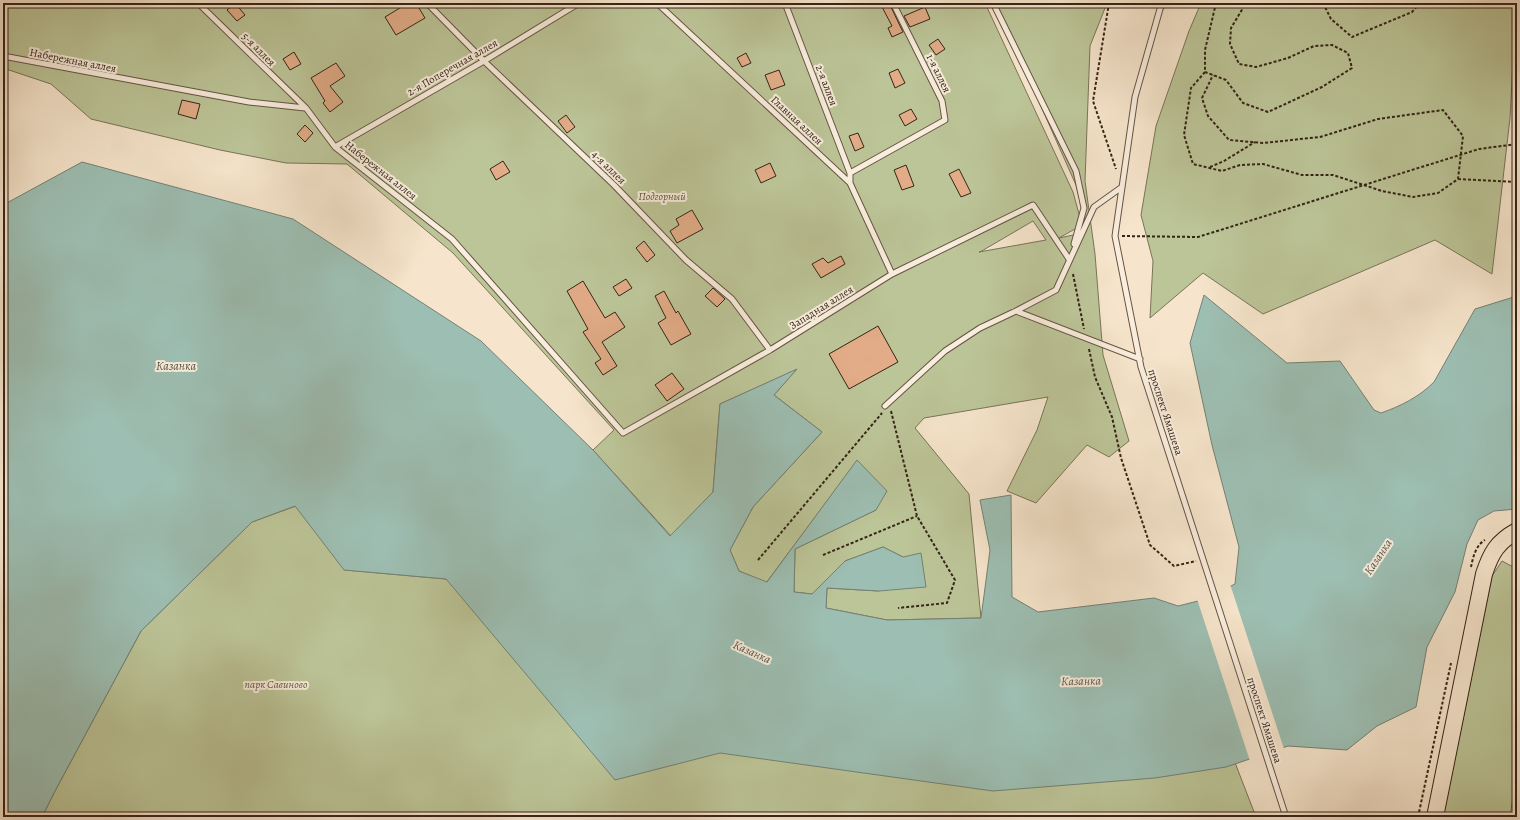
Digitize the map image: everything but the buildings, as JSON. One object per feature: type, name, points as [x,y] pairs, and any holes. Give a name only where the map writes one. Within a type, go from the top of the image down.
[{"type":"main road","points":[[1435,817],[1484,574],[1491,555],[1500,542],[1517,531]]},
{"type":"lane","name":"5-я аллея","points":[[198,3],[306,108]]},
{"type":"lane","name":"4-я аллея","points":[[427,3],[484,61],[614,185],[686,260],[732,299],[770,350]]},
{"type":"lane","name":"2-я Поперечная аллея","points":[[335,147],[484,61],[578,3]]},
{"type":"lane","name":"Главная аллея","points":[[658,3],[850,182],[892,274]]},
{"type":"lane","name":"2-я аллея","points":[[785,3],[850,173]]},
{"type":"lane","name":"1-я аллея","points":[[850,173],[945,120],[942,101],[893,3]]},
{"type":"lane","points":[[993,3],[1076,170],[1084,208],[1069,259]]},
{"type":"lane","name":"проспект Ямашева","points":[[1163,3],[1135,97],[1115,236],[1140,359],[1286,817]]},
{"type":"lane","name":"Набережная аллея","points":[[3,56],[249,102],[306,108],[335,147],[452,239],[624,433]]},
{"type":"lane","points":[[850,173],[850,182]]},
{"type":"lane","points":[[886,407],[945,351],[980,328],[1056,290],[1094,207],[1122,187]]},
{"type":"lane","name":"Западная аллея","points":[[624,433],[770,350],[892,274],[1034,205],[1069,259]]},
{"type":"lane","points":[[1016,311],[1140,359]]},
{"type":"path","points":[[1109,3],[1093,101],[1122,187]]},
{"type":"path","points":[[1216,3],[1204,50],[1205,72],[1191,88],[1184,135],[1193,164],[1222,171],[1240,166],[1263,164],[1302,174],[1333,175],[1382,191],[1413,197],[1438,193],[1458,179],[1517,182]]},
{"type":"path","points":[[1205,72],[1226,80],[1242,103],[1268,112],[1322,87],[1352,68],[1348,53],[1332,45],[1314,46],[1288,58],[1256,68],[1239,64],[1230,44],[1231,28],[1246,3]]},
{"type":"path","points":[[1323,3],[1331,19],[1352,37],[1412,12],[1420,3]]},
{"type":"path","points":[[1213,75],[1202,98],[1208,116],[1229,140],[1263,143],[1320,137],[1378,119],[1443,110],[1463,136],[1458,179]]},
{"type":"path","points":[[1209,168],[1224,161],[1255,142]]},
{"type":"path","points":[[1115,236],[1198,237],[1479,149],[1517,144]]},
{"type":"path","points":[[1069,259],[1086,335]]},
{"type":"path","points":[[1087,342],[1095,377],[1112,417],[1121,458],[1150,545],[1174,566],[1203,559]]},
{"type":"path","points":[[886,407],[917,516],[955,580],[947,603],[898,608]]},
{"type":"path","points":[[758,560],[886,407]]},
{"type":"path","points":[[823,556],[917,516]]},
{"type":"path","points":[[1514,817],[1517,796]]},
{"type":"green space","name":"Подгорный","points":[[3,3],[985,3],[1073,192],[1082,225],[1059,238],[1078,234],[1087,227],[1076,185],[995,3],[1107,3],[1090,46],[1085,181],[1095,254],[1103,355],[1129,441],[1109,457],[1087,445],[1036,503],[1007,491],[1037,430],[1048,397],[924,418],[915,428],[969,494],[981,618],[887,620],[826,608],[827,588],[879,591],[903,557],[883,547],[845,561],[812,594],[794,592],[795,549],[876,510],[857,461],[766,583],[739,571],[730,550],[753,507],[822,432],[774,395],[796,370],[720,404],[713,492],[671,536],[593,450],[614,430],[453,253],[347,164],[286,163],[220,150],[91,119],[51,84],[3,68]],"holes":[[[1033,221],[1046,240],[980,252]]]},
{"type":"green space","points":[[1201,3],[1516,3],[1510,118],[1492,274],[1435,240],[1263,314],[1203,273],[1150,318],[1153,261],[1141,215],[1156,126],[1189,31]]},
{"type":"green space","name":"парк Савиново","points":[[296,506],[345,570],[446,579],[1234,760],[1256,817],[42,817],[141,631],[252,522]]},
{"type":"green space","points":[[1502,561],[1517,569],[1517,769],[1510,817],[1443,817],[1492,576]]},
{"type":"water","name":"Казанка","points":[[82,162],[293,219],[481,341],[593,450],[670,536],[713,492],[720,404],[797,369],[774,395],[822,432],[753,507],[730,550],[739,571],[767,582],[857,460],[887,491],[876,510],[795,549],[794,592],[812,594],[845,561],[883,547],[903,557],[921,553],[926,587],[879,591],[827,588],[826,608],[887,620],[981,618],[990,550],[980,500],[1011,495],[1012,597],[1038,612],[1154,598],[1178,606],[1202,600],[1235,584],[1239,547],[1212,445],[1190,343],[1204,295],[1287,363],[1340,361],[1374,410],[1381,413],[1409,400],[1434,382],[1475,309],[1517,296],[1517,509],[1494,511],[1478,520],[1467,544],[1455,592],[1427,647],[1416,707],[1377,726],[1347,750],[1288,746],[1226,767],[1155,778],[993,791],[720,753],[615,780],[446,579],[344,570],[295,506],[252,522],[141,631],[42,817],[3,817],[3,205]]},
{"type":"pier","points":[[1230,584],[1284,749],[1250,761],[1197,599]]}]
